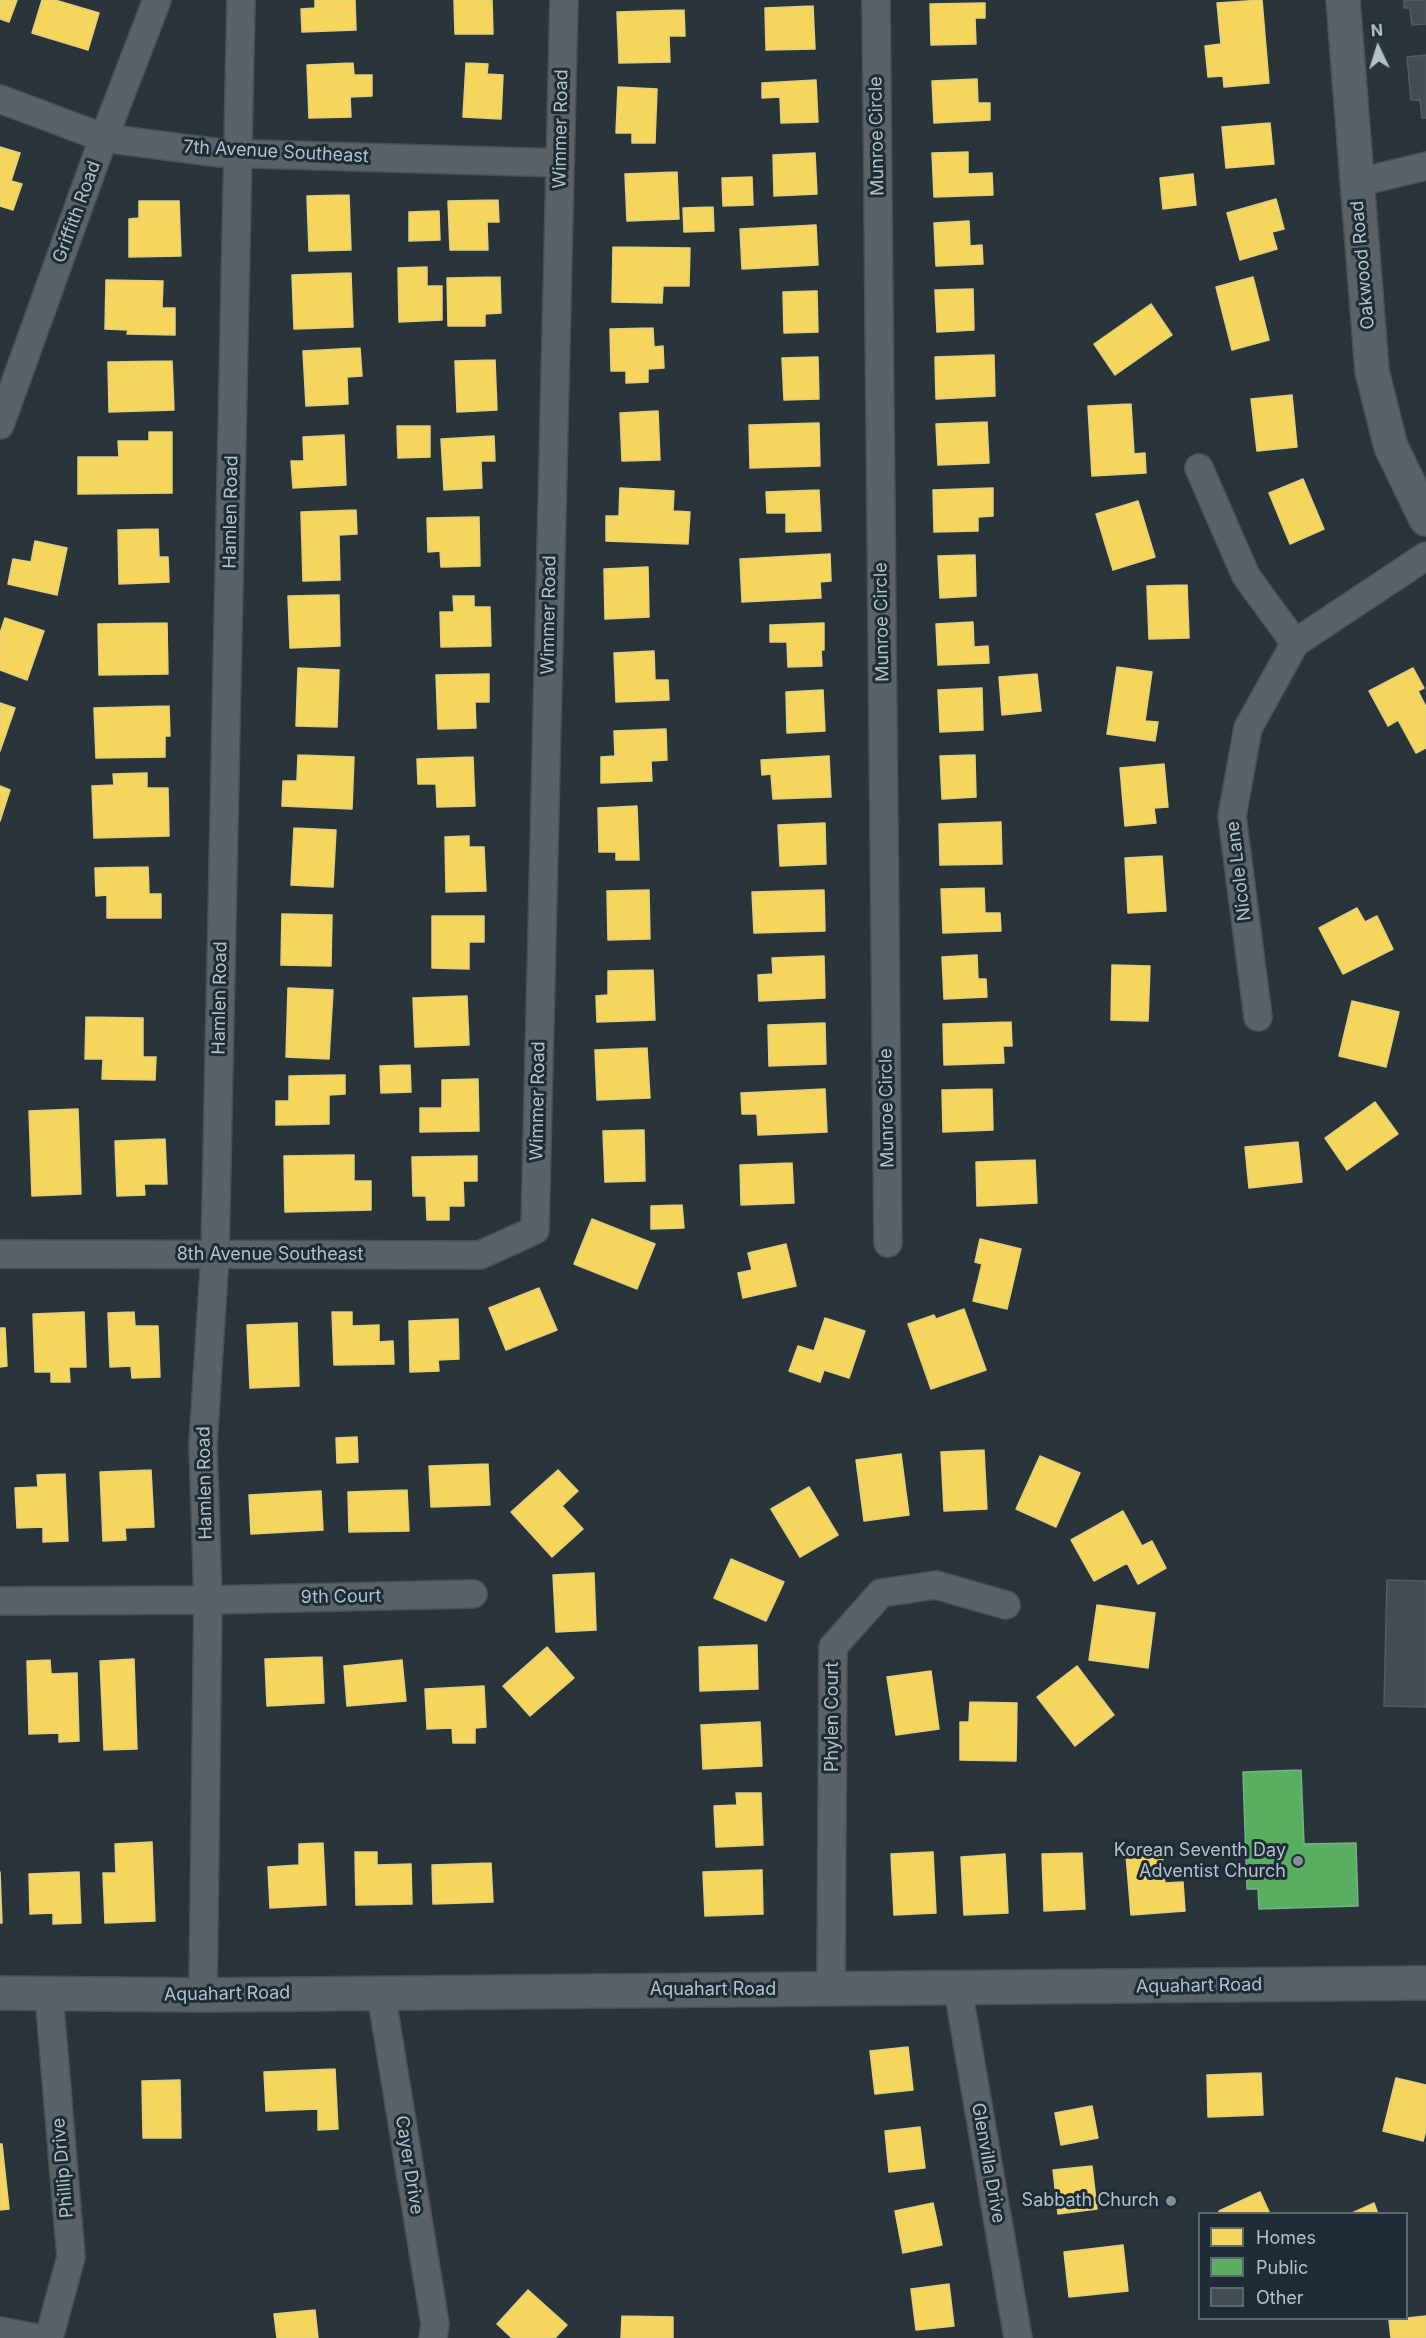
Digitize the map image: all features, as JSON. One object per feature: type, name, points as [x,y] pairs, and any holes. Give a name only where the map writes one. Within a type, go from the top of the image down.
[{"type":"street","name":"Griffith Road","points":[[0,425],[104,138],[157,0]]},
{"type":"street","name":"Hamlen Road","points":[[203,1995],[208,1600],[203,1444],[215,1255],[242,0]]},
{"type":"street","name":"Wimmer Road","points":[[535,1230],[564,0]]},
{"type":"street","name":"Munroe Circle","points":[[876,0],[888,1244]]},
{"type":"street","name":"Oakwood Road","points":[[1342,0],[1372,371],[1391,447],[1426,519]]},
{"type":"street","name":"7th Avenue Southeast","points":[[0,99],[104,138],[220,153],[560,163]]},
{"type":"street","points":[[1356,183],[1426,166]]},
{"type":"street","points":[[1199,468],[1246,576],[1295,643]]},
{"type":"street","name":"Nicole Lane","points":[[1258,1017],[1232,816],[1248,728],[1295,643],[1426,556]]},
{"type":"street","name":"8th Avenue Southeast","points":[[0,1254],[480,1255],[535,1230]]},
{"type":"street","name":"Phylen Court","points":[[831,1989],[833,1647],[881,1593],[936,1585],[1006,1605]]},
{"type":"street","name":"9th Court","points":[[0,1601],[208,1600],[473,1594]]},
{"type":"street","name":"Aquahart Road","points":[[0,1993],[203,1995],[1426,1983]]},
{"type":"street","name":"Glenvilla Drive","points":[[958,1989],[1018,2338]]},
{"type":"street","name":"Cayer Drive","points":[[381,1993],[435,2324],[433,2338]]},
{"type":"street","name":"Phillip Drive","points":[[48,2338],[70,2257],[49,1995]]},
{"type":"street","points":[[0,2331],[37,2338]]},
{"type":"building: Homes","points":[[0,0],[17,0],[9,22],[0,19]]},
{"type":"building: Homes","points":[[42,0],[55,0],[99,13],[88,50],[32,33]]},
{"type":"building: Homes","points":[[315,0],[355,0],[356,30],[302,32],[301,9],[315,8]]},
{"type":"building: Homes","points":[[454,0],[492,0],[493,34],[455,34]]},
{"type":"building: Homes","points":[[1262,0],[1269,83],[1224,87],[1223,76],[1208,77],[1205,46],[1221,44],[1217,3]]},
{"type":"building: Homes","points":[[985,3],[985,18],[975,18],[976,44],[931,45],[930,4]]},
{"type":"building: Homes","points":[[813,6],[815,49],[766,50],[765,8]]},
{"type":"building: Homes","points":[[684,10],[685,36],[669,36],[670,62],[619,63],[617,12]]},
{"type":"building: Homes","points":[[353,63],[354,75],[372,75],[372,96],[350,97],[351,117],[309,118],[307,65]]},
{"type":"building: Homes","points":[[466,63],[488,64],[487,74],[503,75],[501,119],[463,117]]},
{"type":"building: Homes","points":[[977,79],[978,103],[990,103],[990,120],[934,123],[932,81]]},
{"type":"building: Homes","points":[[816,80],[818,122],[781,123],[780,97],[762,98],[762,83]]},
{"type":"building: Homes","points":[[618,87],[657,89],[655,143],[632,143],[632,133],[616,133]]},
{"type":"building: Homes","points":[[1270,123],[1274,164],[1226,168],[1222,127]]},
{"type":"building: Homes","points":[[0,147],[20,153],[11,181],[22,184],[13,210],[0,206]]},
{"type":"building: Homes","points":[[968,152],[968,174],[992,173],[993,195],[934,197],[932,153]]},
{"type":"building: Homes","points":[[815,153],[817,194],[774,196],[773,155]]},
{"type":"building: Homes","points":[[677,172],[679,219],[627,221],[625,174]]},
{"type":"building: Homes","points":[[1193,174],[1196,205],[1163,209],[1160,178]]},
{"type":"building: Homes","points":[[752,177],[753,205],[723,206],[722,178]]},
{"type":"building: Homes","points":[[349,195],[351,250],[309,251],[307,196]]},
{"type":"building: Homes","points":[[1276,199],[1284,229],[1272,232],[1277,249],[1240,260],[1227,213]]},
{"type":"building: Homes","points":[[498,200],[499,222],[487,222],[488,250],[450,250],[448,201]]},
{"type":"building: Homes","points":[[139,201],[179,201],[181,256],[129,257],[129,219],[139,218]]},
{"type":"building: Homes","points":[[713,207],[714,231],[684,232],[683,208]]},
{"type":"building: Homes","points":[[439,211],[440,240],[409,241],[409,212]]},
{"type":"building: Homes","points":[[969,221],[970,246],[982,245],[983,264],[936,266],[934,223]]},
{"type":"building: Homes","points":[[816,225],[818,265],[742,269],[740,229]]},
{"type":"building: Homes","points":[[613,247],[690,248],[689,286],[663,286],[662,303],[612,302]]},
{"type":"building: Homes","points":[[427,267],[427,286],[442,286],[442,320],[399,322],[398,268]]},
{"type":"building: Homes","points":[[351,273],[353,327],[294,329],[292,275]]},
{"type":"building: Homes","points":[[500,277],[501,313],[485,314],[485,326],[448,326],[447,278]]},
{"type":"building: Homes","points":[[1253,277],[1269,340],[1232,350],[1216,287]]},
{"type":"building: Homes","points":[[106,280],[163,281],[162,308],[175,308],[175,335],[127,334],[128,330],[105,329]]},
{"type":"building: Homes","points":[[973,289],[974,330],[937,332],[935,290]]},
{"type":"building: Homes","points":[[817,291],[818,332],[784,333],[783,292]]},
{"type":"building: Homes","points":[[1151,304],[1172,335],[1115,375],[1094,344]]},
{"type":"building: Homes","points":[[653,328],[654,347],[663,346],[664,368],[648,369],[648,382],[626,383],[626,371],[611,371],[610,329]]},
{"type":"building: Homes","points":[[360,348],[362,376],[347,377],[348,404],[306,406],[303,351]]},
{"type":"building: Homes","points":[[994,355],[995,396],[936,399],[935,357]]},
{"type":"building: Homes","points":[[818,357],[819,399],[784,400],[782,358]]},
{"type":"building: Homes","points":[[495,360],[497,410],[457,412],[455,361]]},
{"type":"building: Homes","points":[[172,361],[174,410],[109,412],[108,362]]},
{"type":"building: Homes","points":[[1292,395],[1297,447],[1257,451],[1251,399]]},
{"type":"building: Homes","points":[[1131,404],[1134,454],[1145,453],[1146,473],[1092,476],[1088,406]]},
{"type":"building: Homes","points":[[658,411],[660,460],[622,461],[620,413]]},
{"type":"building: Homes","points":[[987,422],[989,463],[938,465],[936,424]]},
{"type":"building: Homes","points":[[819,423],[820,466],[750,468],[749,425]]},
{"type":"building: Homes","points":[[397,426],[430,426],[430,457],[398,458]]},
{"type":"building: Homes","points":[[149,432],[172,432],[172,493],[78,494],[78,457],[119,457],[118,441],[149,441]]},
{"type":"building: Homes","points":[[344,435],[346,485],[293,488],[291,461],[304,461],[303,437]]},
{"type":"building: Homes","points":[[494,436],[495,461],[481,461],[482,488],[444,490],[441,439]]},
{"type":"building: Homes","points":[[1303,479],[1324,529],[1290,544],[1269,493]]},
{"type":"building: Homes","points":[[620,488],[674,491],[673,511],[690,512],[688,544],[606,541],[606,516],[619,516]]},
{"type":"building: Homes","points":[[993,488],[993,516],[978,517],[978,531],[934,532],[933,490]]},
{"type":"building: Homes","points":[[819,490],[821,531],[786,532],[786,513],[767,513],[766,492]]},
{"type":"building: Homes","points":[[1138,501],[1155,557],[1113,570],[1096,514]]},
{"type":"building: Homes","points":[[356,510],[357,534],[339,535],[340,580],[303,581],[301,512]]},
{"type":"building: Homes","points":[[479,517],[480,566],[441,567],[440,551],[428,552],[427,518]]},
{"type":"building: Homes","points":[[158,529],[159,557],[168,557],[169,582],[119,584],[118,530]]},
{"type":"building: Homes","points":[[35,541],[67,548],[57,595],[8,584],[13,559],[31,562]]},
{"type":"building: Homes","points":[[830,554],[831,581],[820,582],[821,598],[742,602],[740,559]]},
{"type":"building: Homes","points":[[975,555],[976,596],[940,598],[938,556]]},
{"type":"building: Homes","points":[[648,567],[649,617],[605,619],[604,569]]},
{"type":"building: Homes","points":[[1187,585],[1189,638],[1149,639],[1147,586]]},
{"type":"building: Homes","points":[[339,595],[340,646],[290,648],[288,596]]},
{"type":"building: Homes","points":[[453,596],[474,596],[474,607],[490,607],[491,646],[441,647],[440,612],[454,612]]},
{"type":"building: Homes","points":[[5,618],[44,631],[27,680],[0,670],[0,633]]},
{"type":"building: Homes","points":[[973,622],[974,647],[988,646],[989,663],[938,665],[936,624]]},
{"type":"building: Homes","points":[[167,623],[168,674],[99,675],[98,624]]},
{"type":"building: Homes","points":[[824,623],[822,666],[788,667],[787,642],[770,642],[770,625]]},
{"type":"building: Homes","points":[[654,651],[655,680],[668,680],[669,700],[616,702],[614,653]]},
{"type":"building: Homes","points":[[1117,667],[1152,672],[1145,721],[1158,722],[1155,741],[1107,734]]},
{"type":"building: Homes","points":[[298,668],[339,670],[337,727],[296,726]]},
{"type":"building: Homes","points":[[1413,668],[1424,688],[1418,691],[1426,707],[1426,748],[1416,753],[1398,720],[1388,726],[1369,691]]},
{"type":"building: Homes","points":[[489,674],[489,702],[475,702],[476,728],[438,729],[436,675]]},
{"type":"building: Homes","points":[[1037,674],[1041,711],[1002,715],[999,677]]},
{"type":"building: Homes","points":[[982,688],[983,730],[940,732],[938,690]]},
{"type":"building: Homes","points":[[823,690],[825,731],[787,733],[786,692]]},
{"type":"building: Homes","points":[[0,703],[15,708],[0,751]]},
{"type":"building: Homes","points":[[169,706],[170,736],[165,736],[165,757],[96,758],[94,708]]},
{"type":"building: Homes","points":[[666,729],[667,760],[651,761],[652,781],[601,783],[601,757],[615,756],[614,731]]},
{"type":"building: Homes","points":[[298,755],[354,757],[352,809],[282,806],[283,781],[297,781]]},
{"type":"building: Homes","points":[[975,755],[976,797],[942,799],[940,756]]},
{"type":"building: Homes","points":[[829,756],[831,797],[773,799],[771,774],[762,775],[761,760]]},
{"type":"building: Homes","points":[[473,757],[475,806],[437,807],[436,784],[418,784],[417,759]]},
{"type":"building: Homes","points":[[1164,764],[1168,807],[1154,808],[1156,823],[1125,826],[1120,768]]},
{"type":"building: Homes","points":[[147,773],[147,788],[168,788],[169,836],[94,838],[92,786],[114,785],[113,774]]},
{"type":"building: Homes","points":[[0,786],[10,790],[0,821]]},
{"type":"building: Homes","points":[[637,806],[639,860],[616,860],[616,852],[599,852],[598,808]]},
{"type":"building: Homes","points":[[1001,822],[1002,864],[940,865],[939,824]]},
{"type":"building: Homes","points":[[825,823],[826,864],[780,866],[778,825]]},
{"type":"building: Homes","points":[[294,828],[336,830],[333,887],[291,885]]},
{"type":"building: Homes","points":[[469,836],[469,847],[484,847],[486,891],[446,892],[445,837]]},
{"type":"building: Homes","points":[[1162,856],[1166,911],[1128,913],[1125,858]]},
{"type":"building: Homes","points":[[148,867],[149,894],[161,894],[161,918],[107,918],[107,895],[96,896],[95,868]]},
{"type":"building: Homes","points":[[984,888],[985,913],[1000,913],[1001,931],[943,933],[941,889]]},
{"type":"building: Homes","points":[[649,890],[650,939],[608,940],[607,891]]},
{"type":"building: Homes","points":[[824,890],[825,931],[754,933],[752,892]]},
{"type":"building: Homes","points":[[1357,908],[1365,922],[1377,916],[1393,949],[1343,974],[1319,928]]},
{"type":"building: Homes","points":[[282,914],[332,915],[331,966],[281,965]]},
{"type":"building: Homes","points":[[432,916],[484,916],[484,942],[469,942],[469,969],[432,968]]},
{"type":"building: Homes","points":[[977,955],[978,979],[986,979],[987,997],[944,999],[942,957]]},
{"type":"building: Homes","points":[[824,956],[825,998],[759,1001],[758,975],[773,974],[772,958]]},
{"type":"building: Homes","points":[[1112,965],[1150,966],[1148,1021],[1111,1020]]},
{"type":"building: Homes","points":[[653,970],[655,1020],[597,1022],[596,996],[608,995],[608,971]]},
{"type":"building: Homes","points":[[288,988],[333,990],[329,1059],[286,1057]]},
{"type":"building: Homes","points":[[467,996],[469,1045],[415,1047],[413,998]]},
{"type":"building: Homes","points":[[1352,1001],[1399,1012],[1386,1067],[1339,1056]]},
{"type":"building: Homes","points":[[86,1017],[143,1018],[143,1057],[156,1057],[155,1080],[102,1079],[103,1059],[85,1059]]},
{"type":"building: Homes","points":[[1011,1022],[1012,1046],[1003,1046],[1004,1063],[944,1065],[943,1024]]},
{"type":"building: Homes","points":[[825,1023],[826,1064],[769,1066],[768,1025]]},
{"type":"building: Homes","points":[[647,1048],[650,1098],[597,1100],[595,1050]]},
{"type":"building: Homes","points":[[410,1065],[411,1092],[381,1093],[380,1066]]},
{"type":"building: Homes","points":[[345,1075],[345,1094],[329,1095],[329,1124],[276,1125],[276,1101],[289,1101],[289,1076]]},
{"type":"building: Homes","points":[[478,1079],[479,1131],[420,1132],[420,1108],[442,1108],[442,1080]]},
{"type":"building: Homes","points":[[825,1089],[827,1132],[758,1135],[757,1114],[742,1114],[741,1093]]},
{"type":"building: Homes","points":[[992,1089],[993,1130],[943,1132],[942,1090]]},
{"type":"building: Homes","points":[[1375,1102],[1398,1134],[1347,1170],[1325,1138]]},
{"type":"building: Homes","points":[[78,1109],[81,1194],[32,1196],[29,1111]]},
{"type":"building: Homes","points":[[644,1130],[645,1181],[605,1182],[603,1131]]},
{"type":"building: Homes","points":[[165,1139],[167,1184],[144,1184],[145,1195],[117,1196],[115,1141]]},
{"type":"building: Homes","points":[[1298,1142],[1302,1182],[1249,1188],[1245,1147]]},
{"type":"building: Homes","points":[[354,1155],[354,1181],[371,1181],[371,1210],[285,1212],[284,1156]]},
{"type":"building: Homes","points":[[477,1156],[477,1181],[463,1181],[464,1206],[449,1206],[449,1220],[427,1220],[426,1196],[413,1196],[412,1157]]},
{"type":"building: Homes","points":[[1035,1160],[1037,1203],[977,1206],[976,1162]]},
{"type":"building: Homes","points":[[792,1163],[794,1203],[741,1205],[740,1165]]},
{"type":"building: Homes","points":[[682,1205],[684,1228],[651,1229],[651,1206]]},
{"type":"building: Homes","points":[[592,1219],[655,1244],[637,1289],[574,1264]]},
{"type":"building: Homes","points":[[980,1239],[1021,1249],[1007,1309],[973,1301],[982,1264],[975,1262]]},
{"type":"building: Homes","points":[[786,1244],[796,1286],[743,1298],[738,1273],[752,1270],[748,1253]]},
{"type":"building: Homes","points":[[539,1288],[557,1330],[506,1350],[489,1308]]},
{"type":"building: Homes","points":[[964,1309],[986,1370],[931,1389],[908,1324],[934,1315],[936,1319]]},
{"type":"building: Homes","points":[[84,1312],[86,1367],[69,1367],[70,1382],[51,1382],[51,1372],[35,1372],[33,1314]]},
{"type":"building: Homes","points":[[134,1312],[135,1326],[158,1326],[160,1377],[132,1378],[131,1366],[110,1367],[108,1313]]},
{"type":"building: Homes","points":[[332,1312],[352,1312],[352,1326],[379,1325],[379,1342],[393,1341],[394,1364],[334,1365]]},
{"type":"building: Homes","points":[[825,1318],[865,1331],[849,1378],[824,1370],[820,1382],[789,1371],[798,1346],[814,1351]]},
{"type":"building: Homes","points":[[458,1319],[459,1359],[438,1360],[439,1371],[410,1372],[409,1321]]},
{"type":"building: Homes","points":[[297,1323],[299,1386],[250,1388],[247,1325]]},
{"type":"building: Homes","points":[[0,1328],[5,1328],[7,1366],[0,1367]]},
{"type":"building: Homes","points":[[357,1437],[358,1462],[337,1463],[336,1438]]},
{"type":"building: Homes","points":[[984,1450],[987,1509],[944,1511],[941,1452]]},
{"type":"building: Homes","points":[[901,1454],[909,1515],[864,1521],[856,1460]]},
{"type":"building: Homes","points":[[1040,1456],[1080,1473],[1056,1527],[1016,1509]]},
{"type":"building: Homes","points":[[488,1464],[490,1505],[431,1507],[429,1466]]},
{"type":"building: Homes","points":[[151,1470],[154,1527],[125,1528],[126,1540],[103,1541],[100,1472]]},
{"type":"building: Homes","points":[[558,1470],[578,1491],[562,1506],[583,1529],[552,1557],[511,1512]]},
{"type":"building: Homes","points":[[65,1474],[68,1541],[43,1542],[43,1527],[17,1528],[15,1488],[38,1487],[37,1475]]},
{"type":"building: Homes","points":[[809,1487],[838,1535],[800,1557],[771,1509]]},
{"type":"building: Homes","points":[[407,1490],[409,1531],[349,1532],[348,1492]]},
{"type":"building: Homes","points":[[321,1491],[323,1530],[251,1534],[249,1495]]},
{"type":"building: Homes","points":[[1123,1511],[1142,1546],[1152,1541],[1166,1568],[1138,1584],[1127,1563],[1094,1581],[1071,1540]]},
{"type":"building: Homes","points":[[731,1559],[784,1582],[766,1621],[714,1598]]},
{"type":"building: Homes","points":[[594,1573],[596,1630],[556,1632],[553,1575]]},
{"type":"building: Homes","points":[[1097,1605],[1155,1613],[1148,1668],[1089,1660]]},
{"type":"building: Homes","points":[[757,1645],[758,1689],[700,1691],[699,1647]]},
{"type":"building: Homes","points":[[547,1647],[574,1678],[530,1716],[503,1686]]},
{"type":"building: Homes","points":[[322,1657],[324,1703],[267,1706],[265,1659]]},
{"type":"building: Homes","points":[[134,1659],[137,1749],[104,1750],[100,1661]]},
{"type":"building: Homes","points":[[50,1660],[51,1674],[77,1673],[79,1741],[59,1742],[59,1733],[29,1734],[27,1661]]},
{"type":"building: Homes","points":[[402,1660],[406,1701],[347,1706],[344,1666]]},
{"type":"building: Homes","points":[[1077,1666],[1114,1715],[1075,1746],[1037,1697]]},
{"type":"building: Homes","points":[[931,1671],[939,1729],[896,1735],[887,1677]]},
{"type":"building: Homes","points":[[484,1686],[486,1727],[475,1728],[475,1743],[453,1743],[452,1728],[427,1729],[425,1689]]},
{"type":"building: Homes","points":[[970,1702],[1017,1703],[1016,1761],[960,1760],[960,1722],[969,1722]]},
{"type":"building: Homes","points":[[760,1722],[762,1766],[703,1769],[701,1725]]},
{"type":"building: Homes","points":[[736,1793],[761,1793],[763,1845],[716,1847],[714,1806],[737,1805]]},
{"type":"building: Homes","points":[[152,1842],[155,1921],[105,1923],[103,1873],[116,1873],[115,1844]]},
{"type":"building: Homes","points":[[323,1843],[326,1905],[270,1908],[268,1867],[299,1865],[299,1844]]},
{"type":"building: Homes","points":[[355,1852],[377,1852],[377,1865],[411,1864],[412,1904],[356,1905]]},
{"type":"building: Homes","points":[[933,1852],[936,1913],[894,1915],[891,1854]]},
{"type":"building: Homes","points":[[1162,1852],[1165,1883],[1183,1882],[1185,1911],[1131,1915],[1126,1855]]},
{"type":"building: Homes","points":[[1082,1853],[1085,1909],[1044,1911],[1042,1854]]},
{"type":"building: Homes","points":[[1005,1854],[1008,1913],[964,1915],[961,1857]]},
{"type":"building: Homes","points":[[491,1863],[493,1902],[433,1904],[432,1865]]},
{"type":"building: Homes","points":[[762,1870],[763,1914],[705,1916],[703,1872]]},
{"type":"building: Homes","points":[[0,1872],[2,1923],[0,1923]]},
{"type":"building: Homes","points":[[79,1872],[81,1923],[53,1924],[53,1913],[30,1914],[29,1874]]},
{"type":"building: Homes","points":[[908,2047],[913,2090],[875,2094],[870,2051]]},
{"type":"building: Homes","points":[[335,2069],[338,2129],[318,2130],[318,2109],[266,2111],[264,2072]]},
{"type":"building: Homes","points":[[1261,2073],[1263,2115],[1208,2117],[1207,2075]]},
{"type":"building: Homes","points":[[1396,2078],[1426,2085],[1426,2130],[1423,2141],[1383,2131]]},
{"type":"building: Homes","points":[[180,2080],[181,2138],[143,2138],[142,2081]]},
{"type":"building: Homes","points":[[1092,2106],[1098,2138],[1061,2145],[1055,2113]]},
{"type":"building: Homes","points":[[920,2127],[925,2168],[889,2172],[885,2131]]},
{"type":"building: Homes","points":[[0,2144],[2,2144],[9,2209],[0,2210]]},
{"type":"building: Homes","points":[[1092,2166],[1097,2209],[1058,2214],[1053,2170]]},
{"type":"building: Homes","points":[[1260,2192],[1269,2212],[1219,2212]]},
{"type":"building: Homes","points":[[933,2203],[942,2245],[903,2253],[895,2211]]},
{"type":"building: Homes","points":[[1374,2203],[1377,2212],[1354,2212]]},
{"type":"building: Homes","points":[[1123,2245],[1128,2291],[1069,2297],[1064,2252]]},
{"type":"building: Homes","points":[[949,2284],[954,2326],[916,2330],[911,2289]]},
{"type":"building: Homes","points":[[528,2290],[567,2325],[555,2338],[512,2338],[497,2324]]},
{"type":"building: Homes","points":[[315,2310],[318,2338],[277,2338],[274,2314]]},
{"type":"building: Homes","points":[[622,2316],[673,2317],[673,2338],[621,2338]]},
{"type":"building: Homes","points":[[1426,2316],[1426,2338],[1391,2338],[1389,2320],[1408,2320],[1408,2318]]},
{"type":"building: Public","points":[[1301,1770],[1304,1844],[1356,1843],[1358,1906],[1259,1909],[1258,1889],[1247,1889],[1243,1772]]},
{"type":"building: Other","points":[[1404,0],[1426,0],[1426,24],[1412,25],[1410,8],[1404,8]]},
{"type":"building: Other","points":[[1426,55],[1426,118],[1422,118],[1420,100],[1411,100],[1407,57]]},
{"type":"building: Other","points":[[1387,1580],[1426,1581],[1426,1707],[1384,1706]]},
{"type":"place","name":"Korean Seventh Day Adventist Church","points":[[1298,1861]]},
{"type":"place","name":"Sabbath Church","points":[[1171,2201]]}]
